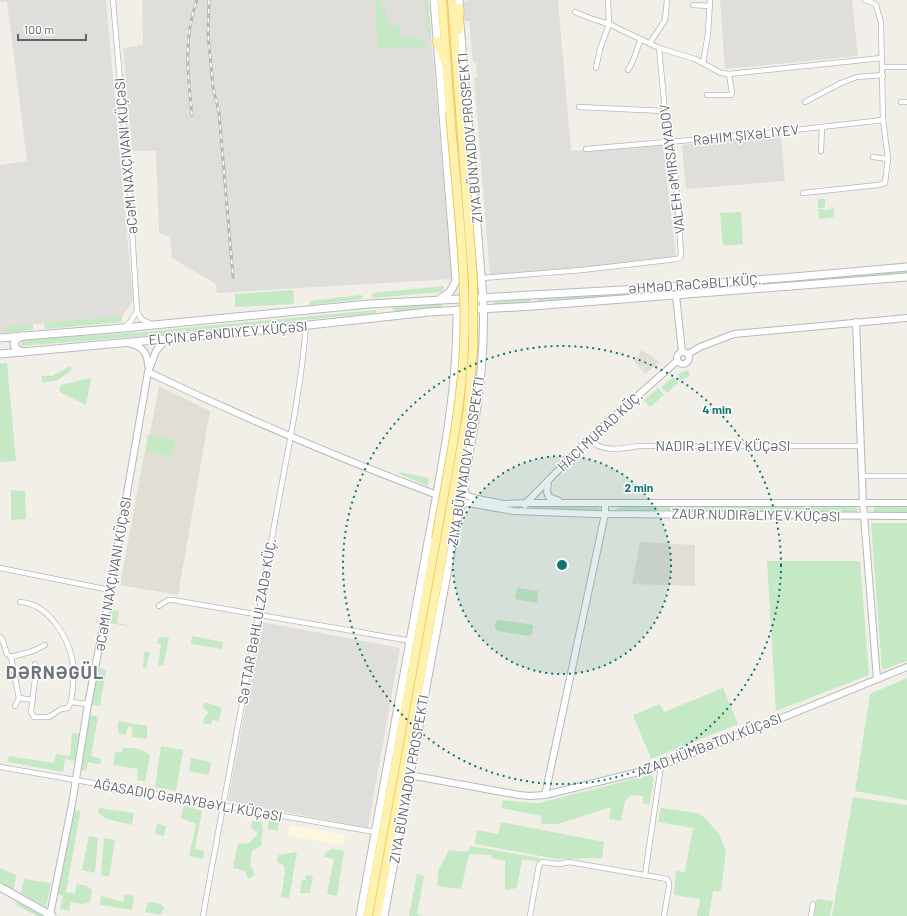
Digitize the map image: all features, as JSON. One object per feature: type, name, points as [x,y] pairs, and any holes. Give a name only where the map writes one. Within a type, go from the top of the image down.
[{"type":"main road","name":"ZIYA BÜNYADOV PROSPEKTI","points":[[430,300],[449,294],[456,281],[434,0]]},
{"type":"main road","name":"ZIYA BÜNYADOV PROSPEKTI","points":[[377,916],[402,750],[407,700],[454,434],[464,348],[463,282],[442,0]]},
{"type":"main road","name":"ZIYA BÜNYADOV PROSPEKTI","points":[[368,916],[402,750],[416,701],[442,562],[466,423],[471,383],[473,349],[473,281],[452,0]]},
{"type":"main road","name":"ZIYA BÜNYADOV PROSPEKTI","points":[[384,916],[460,510],[477,410],[482,365],[482,278],[459,4]]},
{"type":"main road","points":[[458,71],[459,4]]},
{"type":"main road","points":[[438,41],[447,71]]},
{"type":"main road","points":[[454,244],[459,254],[462,256],[469,256],[475,252],[478,240]]},
{"type":"main road","name":"ƏHMƏD RƏCƏBLI KÜÇ.","points":[[457,299],[641,288],[907,267]]},
{"type":"main road","name":"ƏHMƏD RƏCƏBLI KÜÇ.","points":[[457,310],[533,306],[907,277]]},
{"type":"main road","points":[[641,288],[641,298]]},
{"type":"main road","points":[[532,295],[533,306]]},
{"type":"main road","name":"ELÇIN ƏFƏNDIYEV KÜÇƏSI","points":[[0,338],[123,328],[369,304],[457,299]]},
{"type":"main road","points":[[369,304],[376,305],[381,309],[381,313],[375,318]]},
{"type":"main road","name":"ZIYA BÜNYADOV PROSPEKTI","points":[[360,916],[411,641],[449,422],[455,368],[457,310]]},
{"type":"main road","name":"ELÇIN ƏFƏNDIYEV KÜÇƏSI","points":[[0,354],[457,310]]},
{"type":"main road","points":[[22,336],[16,339],[14,344],[16,349],[23,352]]},
{"type":"main road","points":[[455,368],[459,356],[468,351],[478,355],[482,365]]},
{"type":"main road","points":[[407,700],[411,641],[432,559]]},
{"type":"main road","points":[[416,701],[434,646],[442,562]]},
{"type":"main road","points":[[0,887],[50,916]]},
{"type":"street","name":"ƏCƏMI NAXÇIVANI KÜÇƏSI","points":[[113,0],[130,197],[137,311]]},
{"type":"street","points":[[596,68],[600,49],[609,24],[608,0]]},
{"type":"street","points":[[650,43],[665,20],[667,0]]},
{"type":"street","points":[[703,63],[708,34],[710,0]]},
{"type":"street","points":[[803,193],[878,185],[885,182],[888,159],[884,120],[880,16],[876,5],[865,0]]},
{"type":"street","points":[[693,5],[710,6]]},
{"type":"street","points":[[575,12],[609,24],[659,48],[703,63],[721,73],[729,74],[882,58]]},
{"type":"street","points":[[628,70],[635,58],[635,53],[641,39]]},
{"type":"street","name":"VALEH ƏMIRSAYADOV","points":[[482,278],[582,270],[680,258],[681,253],[675,169],[665,111],[659,48]]},
{"type":"street","points":[[882,67],[907,67]]},
{"type":"street","points":[[707,95],[731,95],[729,74]]},
{"type":"street","points":[[806,102],[841,83],[857,77],[882,75]]},
{"type":"street","points":[[901,102],[907,102]]},
{"type":"street","points":[[579,107],[665,111]]},
{"type":"street","points":[[586,149],[760,134],[884,120]]},
{"type":"street","points":[[821,151],[822,127]]},
{"type":"street","points":[[873,157],[888,159]]},
{"type":"street","points":[[676,295],[679,326],[685,353],[689,358],[686,363],[680,364],[677,361]]},
{"type":"street","points":[[137,311],[140,319],[144,322],[155,325]]},
{"type":"street","points":[[123,328],[131,321],[137,311]]},
{"type":"street","points":[[532,512],[526,510],[525,504],[589,439],[677,361],[677,355],[734,334],[907,318]]},
{"type":"street","points":[[856,322],[863,503],[877,679]]},
{"type":"street","name":"SƏTTAR BƏHLULZADƏ KÜÇ.","points":[[203,916],[259,615],[304,352],[306,325]]},
{"type":"street","points":[[148,372],[156,350],[167,338]]},
{"type":"street","points":[[124,342],[135,344],[142,350],[148,358],[148,372]]},
{"type":"street","name":"ƏCƏMI NAXÇIVANI KÜÇƏSI","points":[[50,916],[76,780],[88,704],[110,590],[148,372]]},
{"type":"street","points":[[148,372],[290,436],[437,495]]},
{"type":"street","name":"NADIR ƏLIYEV KÜÇƏSI","points":[[589,439],[598,447],[607,449],[654,446],[861,446]]},
{"type":"street","points":[[863,476],[907,476]]},
{"type":"street","points":[[548,481],[547,492],[549,497],[566,503]]},
{"type":"street","name":"ZAUR NUDIRƏLIYEV KÜÇƏSI","points":[[464,487],[466,495],[473,498],[503,504],[907,503]]},
{"type":"street","name":"ZAUR NUDIRƏLIYEV KÜÇƏSI","points":[[460,510],[463,504],[468,503],[510,511],[532,512],[864,517],[907,516]]},
{"type":"street","points":[[545,795],[605,514],[605,504]]},
{"type":"street","points":[[0,568],[110,590]]},
{"type":"street","points":[[159,606],[168,600],[173,600],[411,641]]},
{"type":"street","points":[[20,602],[28,603],[41,609],[49,615],[64,635],[70,648],[74,687],[71,702],[68,708],[61,709],[49,717],[34,717],[31,712],[35,664]]},
{"type":"street","points":[[0,637],[7,654],[11,657],[18,698],[15,706]]},
{"type":"street","points":[[11,657],[45,646]]},
{"type":"street","name":"AZAD HÜMBƏTOV KÜÇƏSI","points":[[410,775],[519,795],[545,795],[642,772],[661,766],[907,667]]},
{"type":"street","points":[[18,698],[33,700]]},
{"type":"street","points":[[71,702],[88,704]]},
{"type":"street","points":[[645,875],[661,766]]},
{"type":"street","points":[[0,767],[223,807],[375,832]]},
{"type":"street","points":[[530,916],[539,865],[541,862],[559,864],[569,862],[667,880],[669,887],[664,916]]},
{"type":"street","points":[[811,916],[813,904]]},
{"type":"street","points":[[50,916],[58,916]]},
{"type":"shaded area","points":[[0,0],[106,0],[133,301],[122,316],[6,327],[5,333],[0,333],[0,165],[27,161],[7,2],[0,2]]},
{"type":"shaded area","points":[[142,0],[428,0],[452,279],[217,293],[216,284],[172,258],[170,237],[159,233],[156,151],[132,151],[123,48],[143,45]]},
{"type":"shaded area","points":[[468,0],[558,0],[571,151],[663,143],[676,257],[584,268],[490,276],[474,77],[477,77],[476,63],[473,63],[469,21],[464,21],[463,3]]},
{"type":"shaded area","points":[[720,0],[852,0],[858,56],[725,69]]},
{"type":"shaded area","points":[[781,135],[785,181],[686,189],[682,145]]},
{"type":"shaded area","points":[[642,350],[660,362],[645,374],[634,361]]},
{"type":"shaded area","points":[[159,386],[210,411],[178,595],[120,585],[148,434],[150,434]]},
{"type":"shaded area","points":[[640,542],[695,545],[695,586],[632,584]]},
{"type":"shaded area","points":[[262,622],[400,648],[368,828],[228,801]]},
{"type":"shaded area","points":[[290,825],[345,835],[343,845],[288,836]]},
{"type":"green space","points":[[375,0],[381,0],[381,9],[386,9],[388,23],[390,25],[400,26],[402,38],[418,38],[432,47],[378,49]]},
{"type":"green space","points":[[425,0],[428,0],[431,36],[427,32]]},
{"type":"green space","points":[[818,199],[825,199],[825,206],[823,208],[818,208]]},
{"type":"green space","points":[[834,208],[834,217],[819,219],[818,209],[824,209],[826,211]]},
{"type":"green space","points":[[741,212],[743,244],[723,246],[720,213]]},
{"type":"green space","points":[[907,269],[907,273],[644,296],[643,292]]},
{"type":"green space","points":[[444,286],[444,289],[441,292],[373,298],[372,293]]},
{"type":"green space","points":[[293,290],[294,304],[235,307],[235,294]]},
{"type":"green space","points":[[633,293],[633,296],[538,301],[538,298]]},
{"type":"green space","points":[[362,295],[362,299],[310,305],[310,301]]},
{"type":"green space","points":[[530,299],[530,302],[494,305],[494,302]]},
{"type":"green space","points":[[442,303],[442,307],[395,313],[389,306]]},
{"type":"green space","points":[[376,310],[376,313],[143,336],[21,346],[21,340],[143,332]]},
{"type":"green space","points":[[122,316],[122,322],[45,329],[44,323]]},
{"type":"green space","points":[[33,324],[33,330],[5,333],[5,327]]},
{"type":"green space","points":[[0,363],[7,363],[16,461],[0,462]]},
{"type":"green space","points":[[70,366],[72,370],[58,380],[43,383],[41,376],[52,376]]},
{"type":"green space","points":[[688,370],[690,376],[680,380],[678,374]]},
{"type":"green space","points":[[673,377],[678,383],[667,393],[661,387]]},
{"type":"green space","points":[[91,378],[86,405],[61,393],[59,390],[61,385]]},
{"type":"green space","points":[[658,388],[664,395],[650,407],[644,400]]},
{"type":"green space","points":[[149,435],[175,440],[172,456],[146,451]]},
{"type":"green space","points":[[400,472],[429,478],[428,486],[399,474]]},
{"type":"green space","points":[[11,490],[25,491],[26,519],[11,520]]},
{"type":"green space","points":[[531,505],[597,506],[601,509],[597,511],[535,510]]},
{"type":"green space","points":[[619,507],[857,507],[857,512],[619,511],[615,509]]},
{"type":"green space","points":[[874,507],[907,507],[907,512],[874,512]]},
{"type":"green space","points":[[871,523],[907,523],[907,661],[882,670]]},
{"type":"green space","points":[[767,561],[860,561],[869,675],[776,711]]},
{"type":"green space","points":[[517,588],[538,591],[537,603],[515,599]]},
{"type":"green space","points":[[111,609],[119,611],[117,623],[127,626],[109,623]]},
{"type":"green space","points":[[499,620],[533,625],[532,634],[529,636],[497,631],[495,628],[495,623]]},
{"type":"green space","points":[[192,636],[223,642],[222,649],[191,644]]},
{"type":"green space","points":[[159,637],[169,638],[163,666],[158,665],[161,644],[157,643]]},
{"type":"green space","points":[[144,652],[150,652],[146,669],[143,667]]},
{"type":"green space","points":[[98,668],[106,670],[100,706],[92,705]]},
{"type":"green space","points":[[907,678],[907,800],[855,791],[870,694]]},
{"type":"green space","points":[[723,688],[738,724],[651,759],[633,715],[660,704],[664,712]]},
{"type":"green space","points":[[204,702],[222,708],[219,721],[212,720],[211,724],[203,724],[204,718],[209,712],[203,708]]},
{"type":"green space","points":[[90,715],[98,717],[91,756],[101,759],[101,763],[98,764],[88,762],[86,772],[80,769]]},
{"type":"green space","points":[[118,721],[147,726],[147,739],[132,737],[132,727],[128,727],[125,735],[118,733]]},
{"type":"green space","points":[[72,733],[79,734],[75,761],[65,759],[63,772],[8,762],[9,756],[54,763],[56,754],[70,756]]},
{"type":"green space","points":[[161,746],[183,750],[176,791],[155,787]]},
{"type":"green space","points":[[123,748],[134,748],[150,755],[145,782],[137,780],[138,769],[113,765],[115,752],[121,753]]},
{"type":"green space","points":[[191,758],[211,762],[209,775],[189,771]]},
{"type":"green space","points":[[649,775],[654,779],[649,805],[643,803],[643,796],[631,795],[625,801],[621,821],[609,819],[611,807],[558,824],[541,824],[542,816],[501,808],[503,800],[539,803]]},
{"type":"green space","points":[[853,797],[907,805],[907,916],[832,916]]},
{"type":"green space","points":[[185,806],[202,811],[195,849],[204,851],[203,859],[189,856],[196,824],[181,818]]},
{"type":"green space","points":[[99,808],[134,813],[132,825],[107,819],[98,813]]},
{"type":"green space","points":[[661,808],[697,813],[704,817],[719,834],[726,851],[721,891],[713,891],[709,916],[697,916],[700,899],[674,895],[676,871],[685,872],[693,828],[658,822]]},
{"type":"green space","points":[[74,809],[80,811],[80,814],[66,892],[75,893],[77,884],[87,886],[92,890],[90,902],[83,904],[71,902],[69,911],[60,909],[63,896],[57,894]]},
{"type":"green space","points":[[252,821],[261,822],[263,828],[261,846],[252,851],[250,865],[255,874],[249,879],[245,871],[233,868],[238,843],[248,844],[257,835],[257,832],[251,828]]},
{"type":"green space","points":[[269,821],[279,823],[277,831],[267,829]]},
{"type":"green space","points":[[501,822],[604,842],[602,858],[557,859],[475,844],[477,830],[498,834]]},
{"type":"green space","points":[[157,824],[166,826],[164,836],[155,834]]},
{"type":"green space","points":[[89,836],[98,838],[95,873],[82,870]]},
{"type":"green space","points":[[104,838],[115,840],[109,877],[101,875]]},
{"type":"green space","points":[[471,846],[540,858],[539,862],[522,859],[517,888],[505,890],[505,861],[491,858],[491,855],[469,854],[461,889],[437,886],[438,871],[449,850],[467,852]]},
{"type":"green space","points":[[332,849],[344,851],[337,896],[327,894],[334,859],[324,857],[325,853]]},
{"type":"green space","points":[[297,852],[289,899],[281,897],[285,873],[284,866],[277,862],[278,855]]},
{"type":"green space","points":[[0,868],[16,875],[14,890],[0,882]]},
{"type":"green space","points":[[417,874],[424,876],[417,914],[422,916],[409,916]]},
{"type":"green space","points":[[306,875],[313,876],[310,893],[300,893],[302,880],[305,880]]},
{"type":"green space","points":[[24,879],[51,883],[46,907],[21,893]]},
{"type":"green space","points":[[125,894],[134,896],[132,910],[100,905],[101,896],[123,902]]},
{"type":"green space","points":[[817,899],[833,901],[830,916],[814,916]]},
{"type":"green space","points":[[18,902],[43,916],[37,916],[16,905]]},
{"type":"green space","points":[[148,902],[161,904],[164,908],[161,915],[145,912]]},
{"type":"railway","points":[[192,115],[188,71],[188,43],[197,0]]},
{"type":"railway","points":[[209,0],[208,34],[213,87],[219,113],[233,277]]},
{"type":"district","name":"DƏRNƏGÜL","points":[[55,673]]}]
